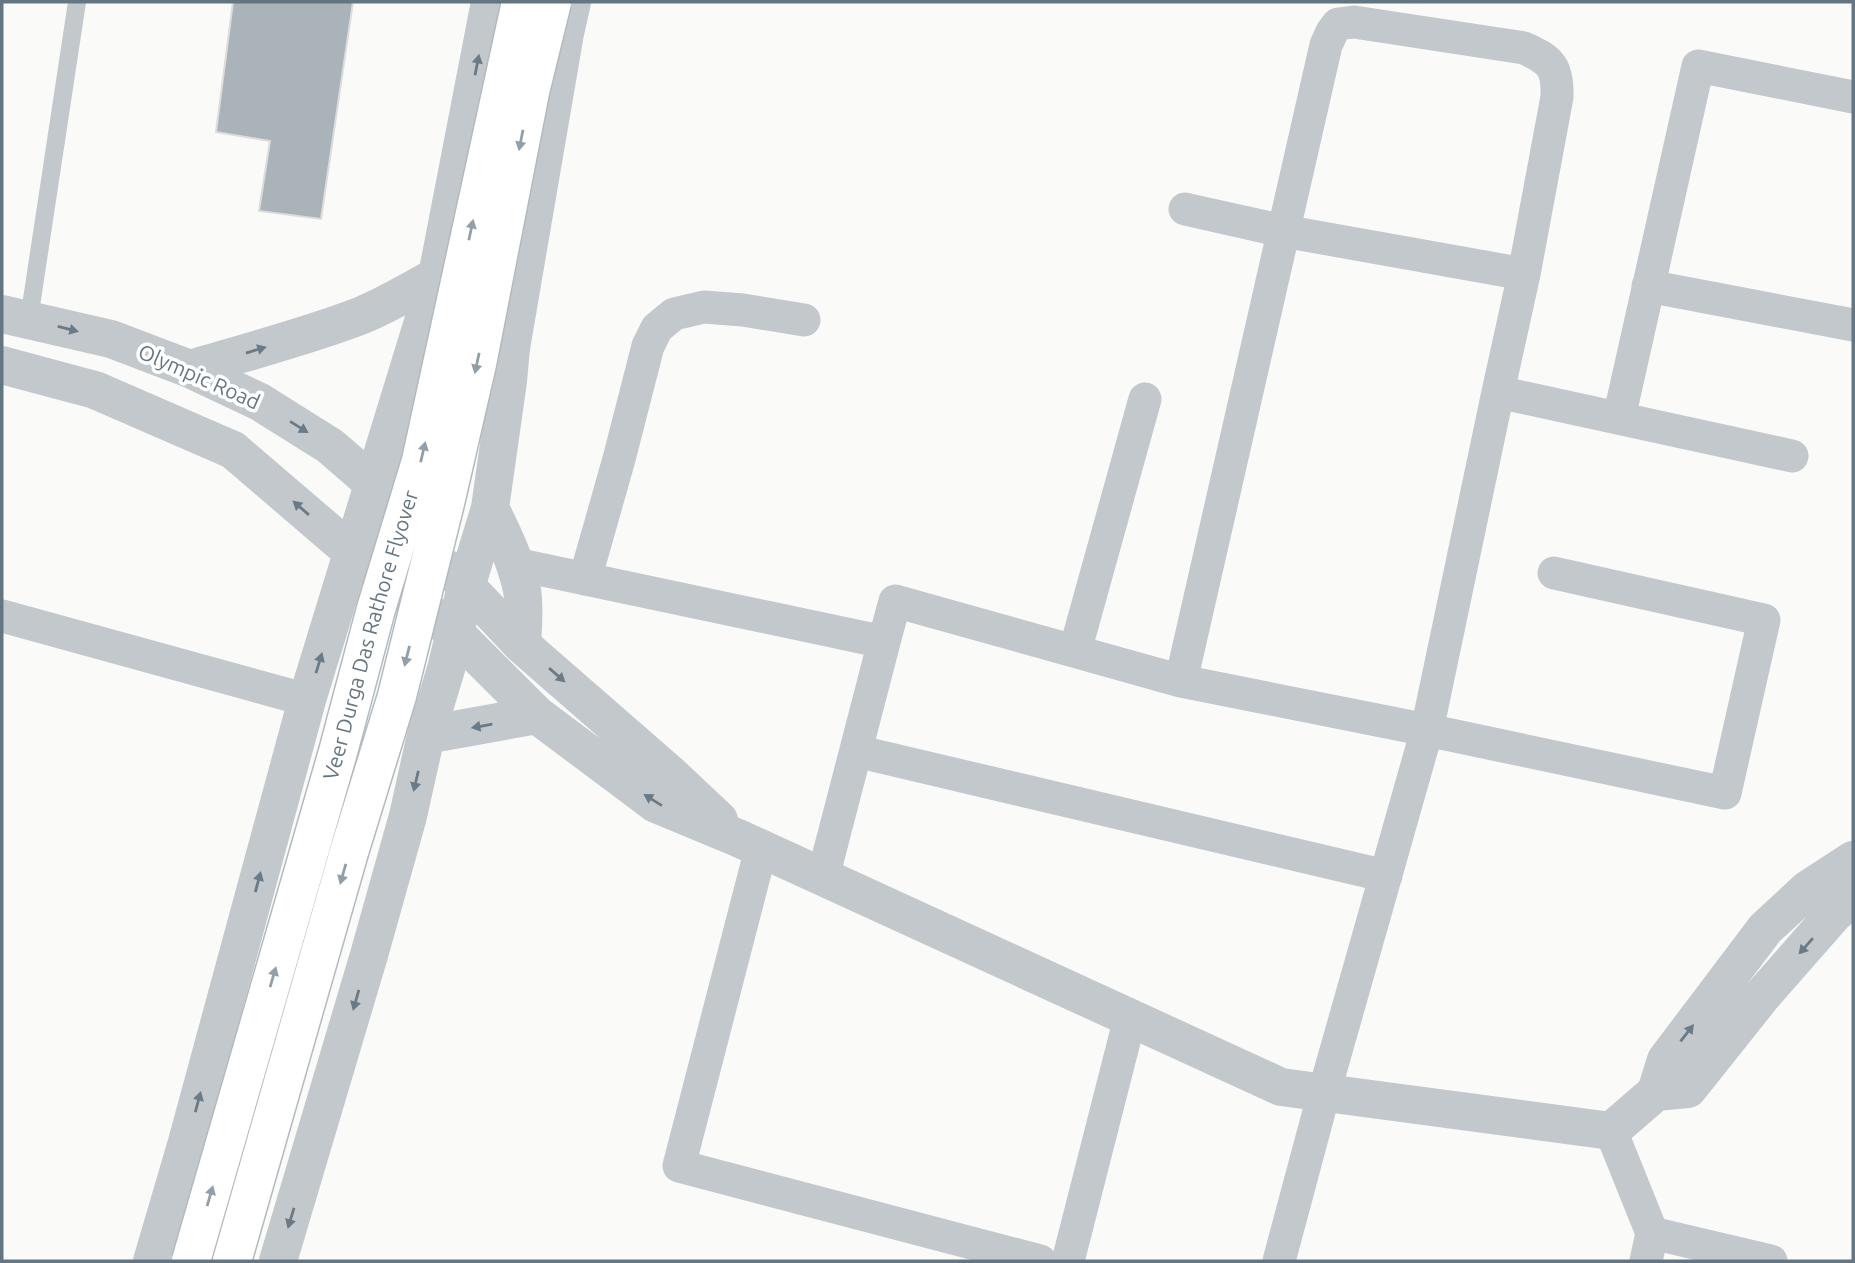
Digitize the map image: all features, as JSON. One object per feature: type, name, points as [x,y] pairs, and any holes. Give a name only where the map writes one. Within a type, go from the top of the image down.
[{"type":"main road","name":"Veer Durga Das Rathore Flyover","points":[[191,1261],[338,752],[376,609],[421,461],[521,2]]},
{"type":"main road","name":"Veer Durga Das Rathore Flyover","points":[[232,1261],[400,684],[474,377],[530,92],[552,2]]},
{"type":"street","points":[[152,1261],[307,700],[436,276],[490,2]]},
{"type":"street","points":[[278,1261],[369,955],[408,816],[426,735],[466,587],[490,508],[511,348],[572,2]]},
{"type":"street","points":[[1181,681],[1326,45],[1332,32],[1338,24],[1354,22],[1524,48],[1543,57],[1558,80],[1558,97],[1524,274],[1427,730],[1279,1261]]},
{"type":"street","points":[[1619,418],[1698,66],[1853,97]]},
{"type":"street","points":[[1185,209],[1283,231],[1524,274]]},
{"type":"street","points":[[190,369],[292,339],[360,315],[436,276],[491,294],[519,308]]},
{"type":"street","points":[[1648,286],[1853,325]]},
{"type":"street","points":[[585,579],[648,346],[657,328],[674,314],[704,307],[804,320]]},
{"type":"street","name":"Olympic Road","points":[[15,316],[111,339],[190,369],[260,402],[330,446],[374,484],[522,645],[749,843]]},
{"type":"street","points":[[2,365],[95,390],[233,450],[352,552],[454,632],[537,715],[656,804],[749,843],[1281,1087],[1611,1131],[1656,1092],[1666,1060],[1765,929],[1807,890],[1853,860]]},
{"type":"street","points":[[1498,392],[1792,456]]},
{"type":"street","points":[[1075,651],[1145,399]]},
{"type":"street","points":[[490,508],[515,564],[523,601],[522,645]]},
{"type":"street","points":[[515,564],[884,642]]},
{"type":"street","points":[[823,877],[895,601],[1181,681],[1725,793],[1764,620],[1554,573]]},
{"type":"street","points":[[2,617],[307,700]]},
{"type":"street","points":[[426,735],[537,715]]},
{"type":"street","points":[[856,751],[1386,876]]},
{"type":"street","points":[[749,843],[679,1166],[1040,1261]]},
{"type":"street","points":[[1656,1092],[1688,1089],[1762,996],[1833,915],[1853,897]]},
{"type":"street","points":[[1068,1261],[1130,1018]]},
{"type":"street","points":[[1611,1131],[1649,1247],[1771,1261]]},
{"type":"lane","points":[[15,316],[77,2]]},
{"type":"building","points":[[233,2],[353,2],[321,219],[259,211],[270,141],[216,132]]}]
